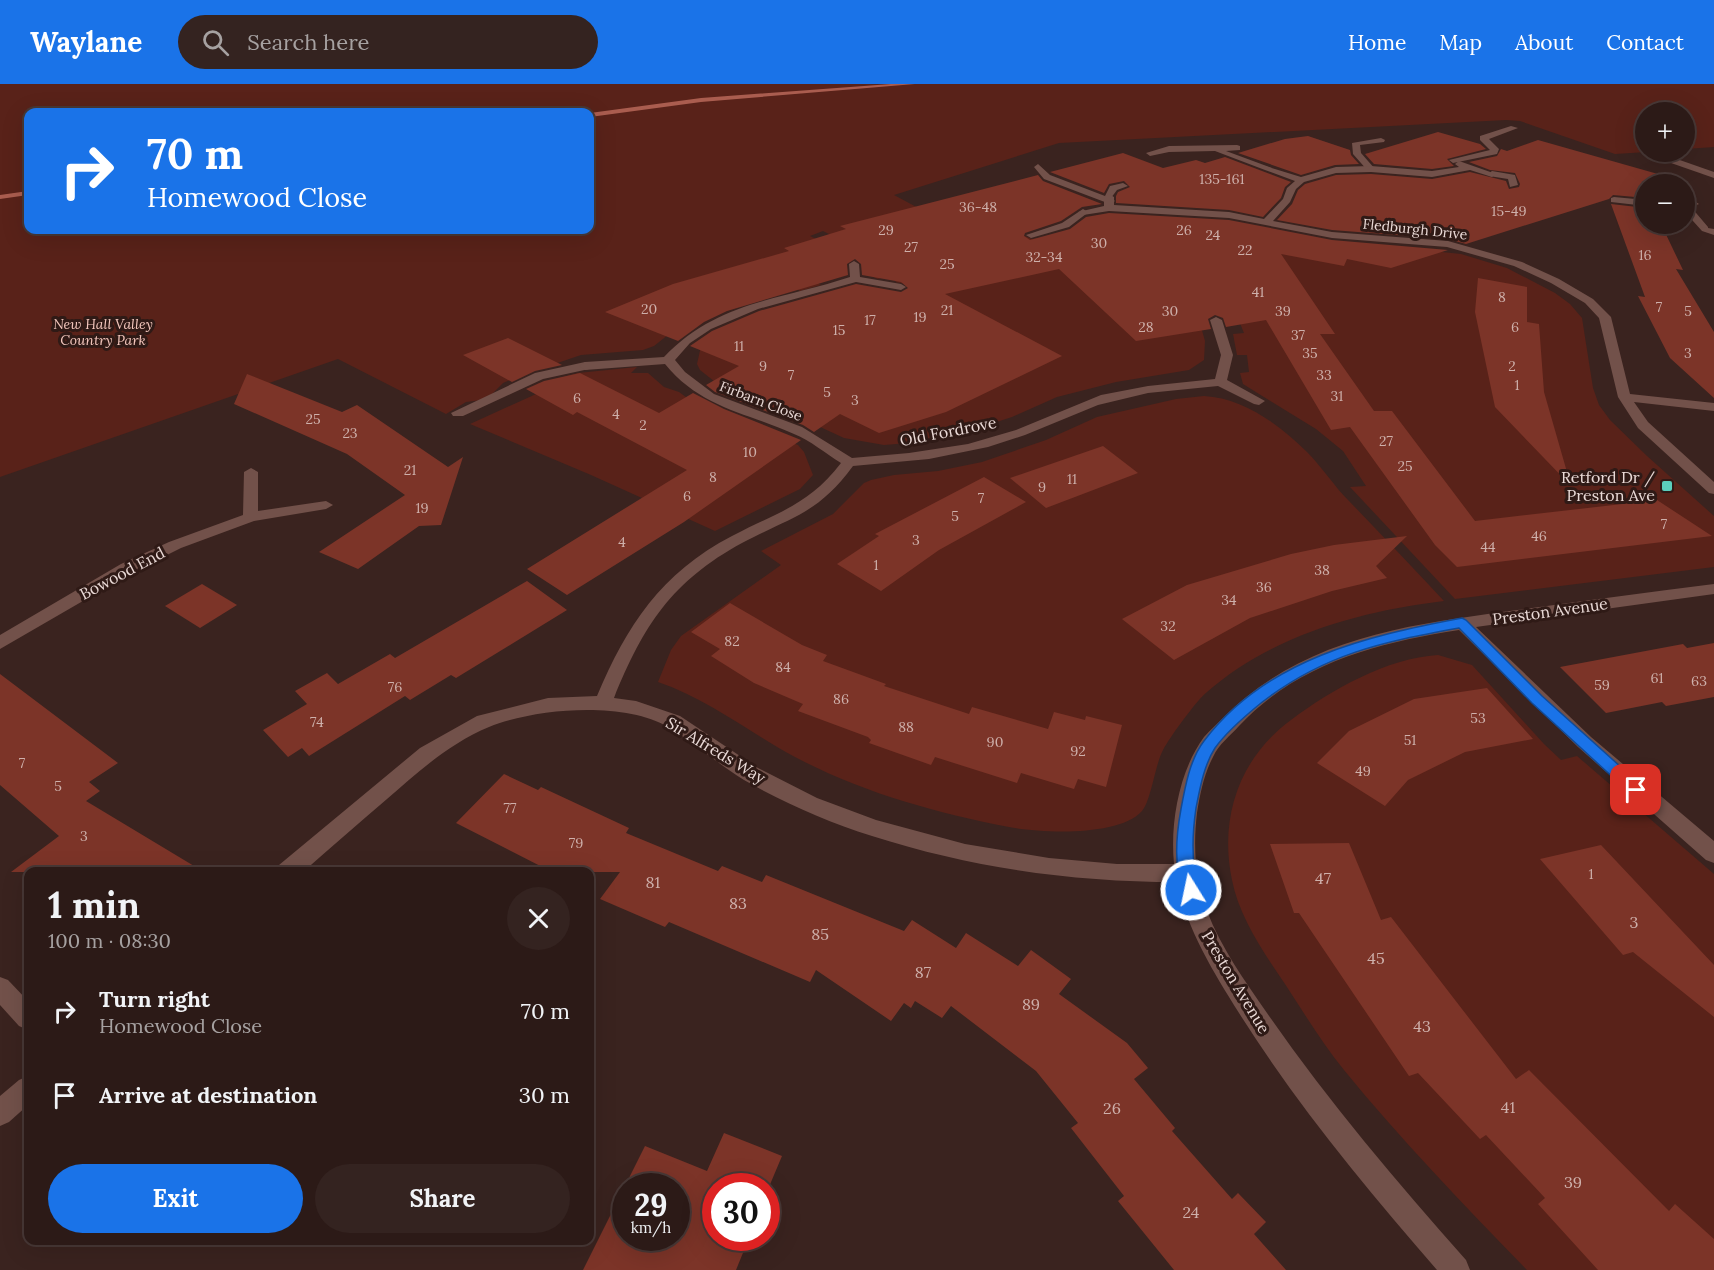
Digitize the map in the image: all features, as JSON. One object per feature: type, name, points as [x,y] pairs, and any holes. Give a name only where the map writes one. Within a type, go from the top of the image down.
[{"type":"street","points":[[1513,186],[1512,177],[1468,168],[1452,160],[1494,152],[1495,149],[1483,138],[1514,128]]},
{"type":"street","points":[[1371,169],[1357,154],[1356,143],[1381,140]]},
{"type":"street","points":[[1150,153],[1169,149],[1237,148]]},
{"type":"street","points":[[1216,150],[1301,180]]},
{"type":"street","points":[[1677,162],[1714,175]]},
{"type":"street","points":[[1038,167],[1047,177],[1109,202],[1113,188],[1123,186]]},
{"type":"street","points":[[1267,221],[1287,200],[1292,188],[1301,180],[1336,170],[1371,169],[1432,174],[1468,168]]},
{"type":"street","points":[[1614,200],[1635,202]]},
{"type":"street","name":"Fledburgh Drive","points":[[1031,235],[1065,226],[1075,221],[1083,212],[1109,202],[1229,215],[1332,236],[1448,244],[1518,264],[1589,300],[1605,317],[1624,397]]},
{"type":"street","points":[[1695,217],[1709,231]]},
{"type":"street","points":[[854,264],[855,279]]},
{"type":"street","points":[[458,413],[539,376],[585,366],[668,360],[693,333],[712,322],[754,307],[815,292],[855,279],[901,288]]},
{"type":"street","points":[[1216,320],[1227,355],[1220,382],[1259,402]]},
{"type":"street","name":"Firbarn Close","points":[[668,360],[678,374],[704,394],[738,411],[799,431],[849,462]]},
{"type":"street","name":"Old Fordrove","points":[[849,462],[919,458],[1006,437],[1105,399],[1140,391],[1220,382]]},
{"type":"street","points":[[1624,397],[1714,407]]},
{"type":"street","points":[[1624,397],[1643,425],[1714,490]]},
{"type":"street","points":[[603,703],[623,657],[655,604],[680,580],[730,544],[802,508],[832,484],[849,462]]},
{"type":"street","points":[[251,472],[251,517]]},
{"type":"street","name":"Bowood End","points":[[0,642],[127,568],[175,545],[251,517],[326,505]]},
{"type":"street","name":"Preston Avenue","points":[[1456,1270],[1370,1172],[1282,1058],[1224,969],[1200,922],[1186,873],[1186,825],[1193,783],[1209,746],[1239,712],[1280,681],[1322,658],[1389,637],[1462,623],[1714,589]]},
{"type":"street","points":[[1462,623],[1545,707],[1636,790],[1714,854]]},
{"type":"street","name":"Sir Alfreds Way","points":[[293,867],[427,753],[483,721],[548,705],[603,703],[636,708],[673,721],[751,774],[810,804],[874,828],[965,853],[1049,867],[1117,873],[1186,873]]},
{"type":"street","points":[[0,988],[24,1014]]},
{"type":"street","points":[[0,1113],[24,1092]]},
{"type":"green space","name":"New Hall Valley Country Park","points":[[0,84],[1714,84],[1714,147],[1695,148],[1695,102],[1635,102],[1635,153],[1615,154],[1520,121],[1506,120],[1059,143],[894,195],[991,247],[1022,235],[1032,239],[1047,237],[1196,309],[1205,341],[1204,360],[1189,370],[1116,382],[1057,397],[1012,417],[975,429],[921,442],[884,445],[844,438],[805,420],[724,389],[700,370],[697,364],[701,346],[907,298],[918,286],[895,282],[900,279],[886,276],[878,279],[869,275],[873,270],[841,240],[823,231],[810,236],[826,244],[816,282],[821,285],[800,291],[796,288],[678,327],[654,346],[643,350],[581,355],[519,376],[503,383],[482,400],[466,402],[446,414],[338,359],[0,477]]},
{"type":"green space","points":[[1241,223],[1316,239],[1461,254],[1507,268],[1555,293],[1570,304],[1582,318],[1593,388],[1599,405],[1610,420],[1647,456],[1714,516],[1714,567],[1455,599],[1350,487],[1366,486],[1343,451],[1316,429],[1243,384],[1240,373],[1249,372],[1247,355],[1237,355],[1233,334],[1244,333],[1237,316]]},
{"type":"green space","points":[[637,367],[631,373],[648,373],[664,387],[679,392],[690,400],[798,445],[804,452],[813,475],[800,489],[715,531],[470,424],[545,390],[537,384],[578,373]]},
{"type":"green space","points":[[1204,396],[1247,407],[1285,432],[1312,458],[1444,601],[1381,611],[1319,629],[1260,655],[1232,672],[1202,697],[1171,737],[1160,757],[1145,806],[1131,819],[1098,829],[1040,831],[954,815],[899,800],[846,781],[795,757],[694,698],[658,682],[671,650],[681,636],[781,565],[761,551],[833,514],[864,483],[894,475],[938,471],[982,462],[1046,440],[1097,417],[1176,399]]},
{"type":"green space","points":[[1438,655],[1472,665],[1561,760],[1577,756],[1714,874],[1714,1270],[1527,1270],[1410,1147],[1344,1070],[1269,960],[1240,908],[1232,880],[1228,834],[1237,791],[1258,752],[1291,720],[1360,677],[1399,662]]},
{"type":"building","points":[[1438,132],[1480,144],[1486,149],[1447,159],[1454,166],[1432,169],[1374,164],[1365,154]]},
{"type":"building","points":[[1308,136],[1350,150],[1351,155],[1359,164],[1335,165],[1301,175],[1238,153],[1285,139]]},
{"type":"building","points":[[1538,140],[1658,174],[1635,174],[1635,197],[1613,195],[1609,199],[1466,244],[1448,239],[1332,230],[1277,220],[1292,204],[1298,190],[1305,184],[1336,175],[1371,174],[1432,179],[1470,172],[1506,181],[1509,189],[1519,187],[1515,173],[1490,170],[1469,162],[1497,156],[1501,149],[1507,151]]},
{"type":"building","points":[[1123,153],[1163,168],[1196,160],[1205,163],[1225,157],[1291,182],[1285,187],[1281,198],[1263,217],[1229,210],[1116,203],[1118,192],[1130,187],[1124,181],[1109,184],[1104,193],[1050,172]]},
{"type":"building","points":[[1038,175],[1043,181],[1102,204],[1082,207],[1061,221],[1025,233],[1024,236],[1030,240],[1070,229],[1086,217],[1109,213],[1229,220],[1332,240],[1448,250],[1391,268],[1347,259],[1344,266],[1281,254],[1335,334],[1320,334],[1374,411],[1392,411],[1475,521],[1657,500],[1712,536],[1457,567],[1435,545],[1350,427],[1331,430],[1266,320],[1226,327],[1223,318],[1215,315],[1208,319],[1211,329],[1136,341],[1059,269],[945,294],[1062,356],[946,412],[879,433],[840,414],[814,432],[803,425],[715,392],[706,385],[739,366],[690,346],[712,331],[759,311],[856,284],[901,292],[908,288],[901,282],[862,275],[861,264],[855,259],[847,264],[848,275],[727,311],[704,322],[678,341],[605,312],[673,284],[789,251],[784,248],[846,229],[840,226]]},
{"type":"building","points":[[1611,204],[1635,207],[1635,234],[1666,234],[1683,270],[1676,269],[1714,332],[1714,398],[1670,358],[1638,296],[1645,297]]},
{"type":"building","points":[[1478,278],[1527,287],[1527,322],[1539,324],[1544,392],[1571,486],[1495,407],[1475,312]]},
{"type":"building","points":[[508,338],[562,365],[535,371],[512,382],[463,355]]},
{"type":"building","points":[[580,373],[659,413],[693,393],[724,409],[801,440],[684,522],[567,595],[527,569],[687,470],[577,412],[573,415],[526,389],[544,381]]},
{"type":"building","points":[[247,374],[342,412],[357,405],[448,467],[463,457],[441,525],[419,526],[358,569],[319,552],[405,495],[347,454],[234,404]]},
{"type":"building","points":[[1103,446],[1138,473],[1046,508],[1010,478]]},
{"type":"building","points":[[984,477],[1026,502],[939,550],[881,591],[837,564],[879,536],[875,534]]},
{"type":"building","points":[[1407,536],[1376,566],[1387,578],[1332,591],[1250,618],[1174,660],[1122,619],[1187,585],[1291,554],[1334,545]]},
{"type":"building","points":[[527,581],[567,610],[456,678],[451,675],[410,700],[405,696],[309,756],[302,748],[288,757],[263,730],[307,704],[295,691],[327,673],[338,684],[390,654],[395,658]]},
{"type":"building","points":[[202,584],[237,605],[200,628],[165,606]]},
{"type":"building","points":[[730,603],[802,645],[827,655],[823,661],[886,684],[884,686],[969,714],[972,707],[1048,729],[1054,712],[1085,720],[1086,716],[1122,725],[1106,787],[1078,779],[1074,789],[1021,773],[1017,783],[935,757],[931,765],[869,743],[871,740],[868,737],[798,711],[803,704],[754,683],[711,656],[720,649],[691,632]]},
{"type":"building","points":[[1714,643],[1714,697],[1666,706],[1662,702],[1606,713],[1560,667],[1683,644],[1687,648]]},
{"type":"building","points":[[0,674],[118,763],[89,782],[100,791],[86,801],[196,867],[24,867],[24,872],[11,872],[59,836],[0,785]]},
{"type":"building","points":[[1487,688],[1533,739],[1465,752],[1408,780],[1385,806],[1317,763],[1349,731],[1414,699]]},
{"type":"building","points":[[504,774],[538,790],[541,787],[629,828],[626,833],[718,871],[722,866],[762,882],[766,875],[904,931],[912,920],[956,948],[966,933],[1018,966],[1031,950],[1071,979],[1059,994],[1127,1043],[1148,1068],[1134,1079],[1175,1128],[1172,1131],[1232,1199],[1238,1193],[1266,1222],[1254,1234],[1286,1270],[1174,1270],[1118,1201],[1124,1196],[1071,1128],[1078,1123],[1036,1071],[951,1006],[942,1018],[915,1001],[911,1008],[904,1003],[891,1021],[816,970],[810,982],[669,922],[665,927],[600,899],[620,872],[594,872],[594,867],[542,867],[456,823]]},
{"type":"building","points":[[1349,843],[1381,920],[1391,917],[1516,1079],[1529,1070],[1669,1211],[1675,1204],[1714,1239],[1714,1270],[1598,1270],[1538,1204],[1545,1198],[1486,1135],[1480,1139],[1418,1073],[1409,1076],[1299,913],[1294,913],[1270,844]]},
{"type":"building","points":[[1601,845],[1714,965],[1714,1017],[1633,952],[1623,955],[1540,859]]},
{"type":"building","points":[[724,1133],[782,1156],[775,1173],[702,1173],[702,1251],[744,1251],[736,1270],[583,1270],[612,1212],[612,1251],[690,1251],[690,1173],[632,1173],[645,1146],[707,1171]]},
{"type":"waterway","points":[[594,114],[701,100],[912,84]]},
{"type":"waterway","points":[[0,197],[24,194]]},
{"type":"place","name":"Retford Dr / Preston Ave","points":[[1667,486]]},
{"type":"route","points":[[1191,890],[1186,873],[1186,825],[1193,783],[1209,746],[1239,712],[1280,681],[1322,658],[1389,637],[1462,623],[1537,700],[1636,790]]}]
